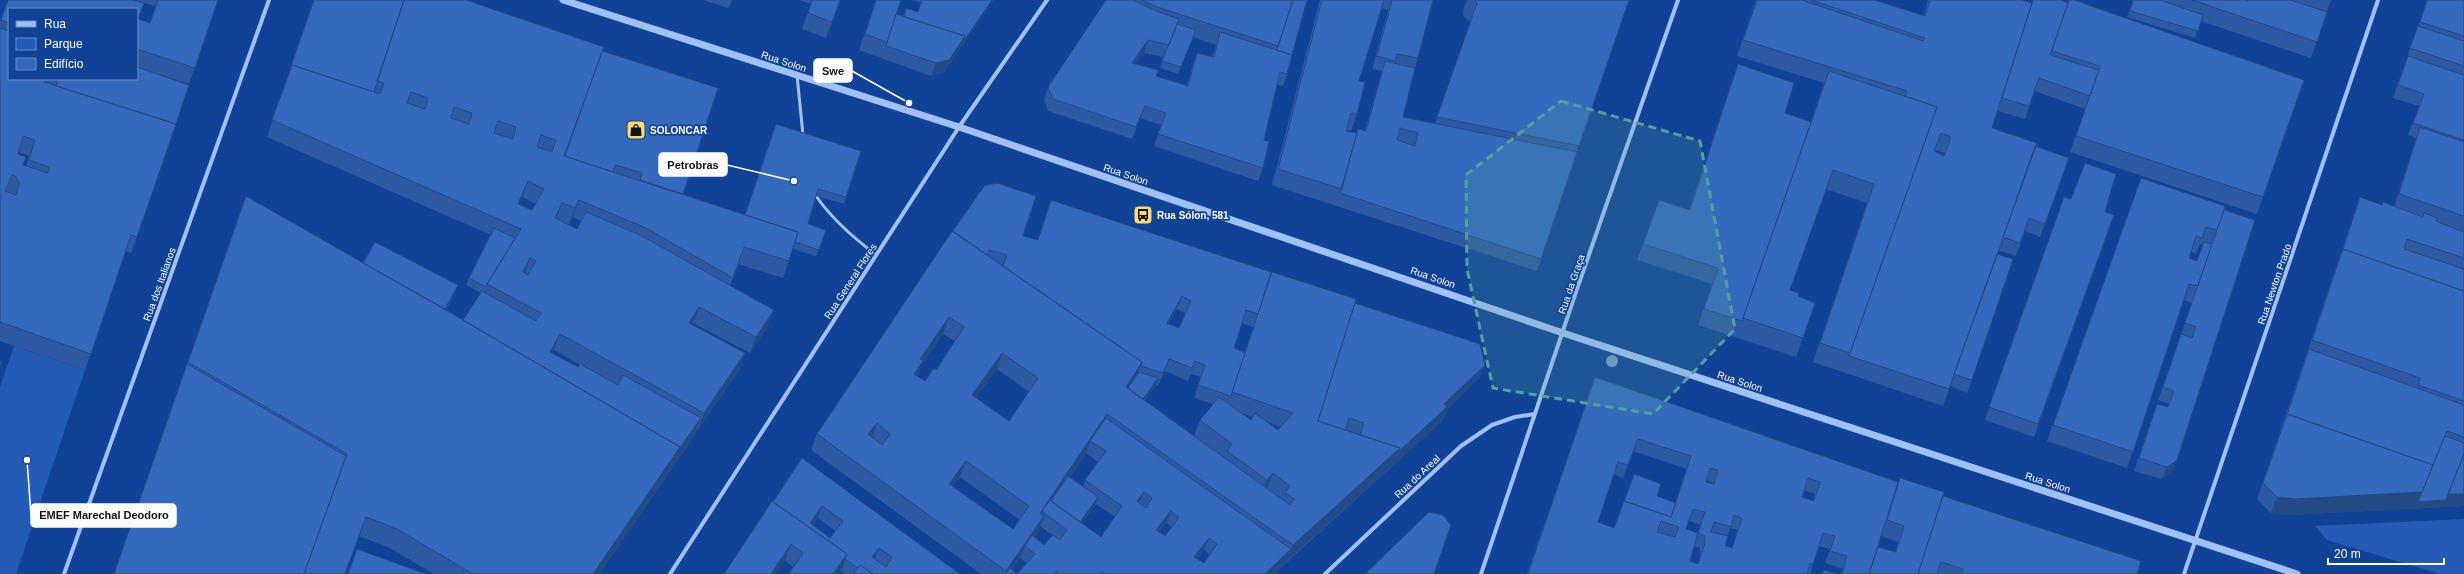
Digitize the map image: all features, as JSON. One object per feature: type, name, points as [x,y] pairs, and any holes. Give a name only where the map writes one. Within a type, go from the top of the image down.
[{"type":"street","name":"Rua dos Italianos","points":[[64,574],[268,0]]},
{"type":"street","name":"Rua Solon","points":[[563,0],[959,127],[1563,333],[2297,574]]},
{"type":"street","name":"Rua General Flores","points":[[670,574],[959,127],[1047,0]]},
{"type":"street","name":"Rua da Graça","points":[[1481,574],[1678,0]]},
{"type":"street","name":"Rua Newton Prado","points":[[2184,574],[2378,0]]},
{"type":"street","name":"Rua do Areal","points":[[1325,574],[1461,446],[1492,425],[1515,417],[1535,414]]},
{"type":"lane","points":[[797,76],[803,141]]},
{"type":"lane","points":[[816,196],[830,216],[849,234],[876,255]]},
{"type":"highlighted area","points":[[1561,101],[1700,141],[1735,329],[1653,414],[1493,388],[1467,269],[1466,175]]},
{"type":"green space","points":[[14,346],[85,370],[16,574],[0,574],[0,387]]},
{"type":"green space","points":[[2464,519],[2464,574],[2440,574],[2327,540],[2315,526]]},
{"type":"building","points":[[8,0],[134,0],[144,3],[138,19],[138,8],[8,8],[8,23],[1,20]]},
{"type":"building","points":[[158,0],[218,0],[195,68],[138,49],[138,19],[150,23]]},
{"type":"building","points":[[314,0],[404,0],[374,92],[292,65],[290,69]]},
{"type":"building","points":[[404,0],[466,0],[604,47],[564,156],[798,232],[789,261],[744,247],[733,278],[646,228],[579,200],[575,208],[562,203],[555,218],[577,229],[586,212],[640,235],[774,310],[756,337],[699,307],[689,323],[745,353],[704,413],[560,334],[550,352],[578,367],[580,364],[618,385],[623,375],[701,418],[679,449],[680,447],[463,320],[482,291],[536,321],[541,313],[487,284],[521,229],[272,120],[292,65],[380,94],[384,83],[377,81]],"holes":[[[411,92],[428,98],[425,109],[407,103]],[[454,107],[472,113],[469,124],[451,118]],[[498,121],[516,127],[513,139],[494,133]],[[541,135],[556,140],[552,152],[537,147]],[[528,181],[544,189],[532,210],[518,204]],[[530,258],[536,261],[528,275],[523,272]]]},
{"type":"building","points":[[812,0],[840,0],[832,22],[808,13]]},
{"type":"building","points":[[876,0],[901,0],[887,42],[865,34]]},
{"type":"building","points":[[922,0],[992,0],[963,42],[965,36],[904,17],[906,8],[918,12]]},
{"type":"building","points":[[1106,0],[1133,0],[1156,11],[1179,19],[1169,45],[1148,40],[1132,63],[1158,70],[1156,76],[1188,86],[1197,53],[1214,57],[1220,32],[1292,55],[1287,74],[1280,72],[1264,140],[1269,142],[1263,168],[1158,134],[1166,113],[1145,106],[1136,127],[1053,99],[1048,87]]},
{"type":"building","points":[[1142,0],[1293,0],[1278,46],[1157,7]]},
{"type":"building","points":[[1293,0],[1307,0],[1292,55],[1277,50]]},
{"type":"building","points":[[1322,0],[1384,0],[1359,81],[1365,82],[1357,114],[1351,113],[1346,131],[1357,133],[1342,189],[1278,169]]},
{"type":"building","points":[[1392,0],[1433,0],[1418,58],[1397,54],[1395,61],[1377,56]]},
{"type":"building","points":[[1474,0],[1629,0],[1579,146],[1437,117],[1477,3]]},
{"type":"building","points":[[1757,0],[1802,0],[1923,41],[1925,38],[1811,0],[1874,0],[1925,16],[1930,0],[2022,0],[2032,3],[1992,128],[2037,143],[1949,389],[1849,356],[1937,107],[1905,96],[1907,91],[1743,40]],"holes":[[[1941,133],[1951,137],[1944,156],[1934,151]]]},
{"type":"building","points":[[2033,0],[2061,0],[2068,3],[2050,55],[2099,70],[2090,96],[2039,78],[2029,106],[2002,98]]},
{"type":"building","points":[[2069,0],[2074,0],[2304,80],[2263,197],[2076,136],[2100,66],[2052,51]]},
{"type":"building","points":[[2133,0],[2160,0],[2203,15],[2198,31],[2130,11]]},
{"type":"building","points":[[2192,0],[2291,0],[2327,12],[2317,42]]},
{"type":"building","points":[[2427,0],[2464,0],[2464,36],[2420,22]]},
{"type":"building","points":[[896,14],[965,36],[949,60],[936,63],[886,46]]},
{"type":"building","points":[[1177,24],[1196,30],[1181,67],[1162,61]]},
{"type":"building","points":[[2418,26],[2464,41],[2464,66],[2410,48]]},
{"type":"building","points":[[0,28],[8,31],[8,80],[45,80],[44,82],[176,124],[137,237],[131,235],[91,354],[0,322]],"holes":[[[23,136],[35,140],[29,160],[49,167],[48,173],[23,165],[26,157],[18,154]],[[12,175],[17,177],[17,181],[20,182],[16,195],[5,191]]]},
{"type":"building","points":[[602,51],[718,88],[683,194],[640,180],[642,173],[615,165],[613,172],[565,156]]},
{"type":"building","points":[[2408,56],[2464,75],[2464,140],[2413,123],[2424,94],[2398,85]]},
{"type":"building","points":[[1385,61],[1415,68],[1403,117],[1577,152],[1541,259],[1340,193],[1358,129],[1366,131]],"holes":[[[1400,128],[1418,133],[1415,146],[1397,140]]]},
{"type":"building","points":[[1738,64],[1794,83],[1785,113],[1811,122],[1742,321],[1704,309],[1718,268],[1643,244],[1659,200],[1690,210]]},
{"type":"building","points":[[138,67],[189,85],[176,124],[56,86],[58,80],[138,80]]},
{"type":"building","points":[[1829,71],[1937,107],[1850,353],[1820,343],[1874,184],[1833,170],[1790,290],[1799,293],[1798,296],[1815,303],[1803,338],[1743,318]]},
{"type":"building","points":[[776,124],[861,151],[846,197],[818,189],[808,224],[826,230],[819,250],[795,242],[798,232],[745,215]]},
{"type":"building","points":[[2420,127],[2464,142],[2464,216],[2399,194]]},
{"type":"building","points":[[2035,146],[2069,158],[2045,224],[2029,218],[2020,243],[2003,237]]},
{"type":"building","points":[[2085,163],[2116,174],[2105,212],[2114,215],[2038,424],[1989,407],[2064,197],[2071,199]]},
{"type":"building","points":[[2141,178],[2225,206],[2217,230],[2206,227],[2202,238],[2196,236],[2189,258],[2197,261],[2204,242],[2212,244],[2198,286],[2189,284],[2133,452],[2053,425]]},
{"type":"building","points":[[997,183],[1036,196],[1023,236],[1038,240],[1051,200],[1271,272],[1258,314],[1246,310],[1234,348],[1245,353],[1231,396],[1198,385],[1205,365],[1195,361],[1192,368],[1169,359],[1163,373],[1141,366],[1142,362],[1003,266],[1007,255],[989,250],[987,255],[953,231],[984,186]],"holes":[[[1182,296],[1191,301],[1179,328],[1167,323]]]},
{"type":"building","points":[[246,196],[444,309],[680,447],[593,574],[473,574],[397,529],[366,517],[345,574],[304,574],[347,454],[188,362]]},
{"type":"building","points":[[2360,197],[2382,205],[2383,202],[2423,217],[2424,213],[2437,218],[2436,221],[2463,232],[2464,229],[2464,258],[2407,239],[2404,249],[2464,269],[2464,291],[2343,249]]},
{"type":"building","points":[[2224,210],[2255,220],[2177,460],[2167,467],[2139,458],[2157,404],[2168,407],[2174,391],[2163,387],[2181,334],[2192,338],[2196,327],[2185,323]]},
{"type":"building","points":[[494,228],[515,238],[486,287],[469,278]]},
{"type":"building","points":[[952,231],[1142,362],[1126,387],[1290,505],[1294,499],[1285,493],[1290,486],[1273,473],[1267,480],[1227,451],[1232,444],[1200,420],[1219,397],[1251,420],[1255,413],[1278,430],[1293,413],[1232,392],[1272,272],[1356,299],[1318,421],[1400,448],[1293,545],[1107,414],[1044,507],[1040,514],[1044,516],[1006,571],[817,434]],"holes":[[[949,317],[964,327],[936,370],[934,368],[925,381],[914,374],[923,361],[920,359]],[[1002,353],[1038,378],[1009,421],[972,395]],[[877,423],[890,434],[882,445],[868,434]],[[966,461],[1029,506],[1013,529],[949,484]]]},
{"type":"building","points":[[375,242],[458,285],[445,309],[363,263]]},
{"type":"building","points":[[2343,249],[2464,291],[2464,401],[2418,385],[2420,378],[2312,340]]},
{"type":"building","points":[[1997,254],[2013,259],[1972,380],[1954,374]]},
{"type":"building","points":[[1355,303],[1480,344],[1485,365],[1444,404],[1447,407],[1398,452],[1400,448],[1360,435],[1364,423],[1349,418],[1346,430],[1318,421]]},
{"type":"building","points":[[2309,349],[2464,405],[2464,437],[2447,431],[2433,465],[2287,414]]},
{"type":"building","points":[[187,364],[346,456],[304,574],[114,574]]},
{"type":"building","points":[[1139,372],[1158,378],[1143,399],[1128,388]]},
{"type":"building","points":[[1595,377],[1898,482],[1869,574],[1842,574],[1847,556],[1830,551],[1835,536],[1823,533],[1813,565],[1810,563],[1807,574],[1528,574]],"holes":[[[1638,439],[1691,456],[1671,517],[1624,501],[1614,528],[1598,522],[1618,462],[1628,465]],[[1710,468],[1718,470],[1714,484],[1706,482]],[[1808,478],[1820,482],[1814,501],[1802,497]],[[1693,509],[1705,512],[1698,533],[1686,529]],[[1734,515],[1742,518],[1732,548],[1725,546],[1728,536],[1711,532],[1714,522],[1731,527]],[[1661,521],[1679,527],[1675,537],[1657,532]],[[1698,533],[1705,536],[1705,543],[1698,564],[1690,561]]]},
{"type":"building","points":[[2287,414],[2433,465],[2422,492],[2294,499],[2277,497],[2263,483]]},
{"type":"building","points":[[1106,418],[1291,549],[1265,574],[1105,574],[1102,572],[1101,574],[1060,574],[1056,571],[1054,574],[1017,574],[1035,554],[1025,546],[1032,535],[1044,545],[1053,535],[1060,540],[1067,530],[1042,511],[1050,500],[1101,537],[1122,506],[1085,480],[1106,451],[1090,441]],"holes":[[[1144,492],[1152,498],[1146,508],[1137,501]],[[1171,511],[1179,517],[1165,536],[1156,530]],[[1209,538],[1217,544],[1204,563],[1194,557]]]},
{"type":"building","points":[[2445,436],[2464,443],[2464,454],[2446,500],[2418,502]]},
{"type":"building","points":[[2464,454],[2464,494],[2448,494]]},
{"type":"building","points":[[802,458],[960,574],[873,574],[860,565],[858,568],[845,559],[847,554],[773,502]],"holes":[[[822,506],[843,521],[830,538],[810,523]],[[879,548],[892,557],[886,567],[872,557]]]},
{"type":"building","points":[[1634,474],[1661,484],[1657,496],[1676,503],[1671,517],[1624,501]]},
{"type":"building","points":[[1068,476],[1098,497],[1080,522],[1051,501]]},
{"type":"building","points":[[1900,478],[1944,492],[1918,574],[1869,574],[1878,547],[1896,552],[1904,526],[1887,520]]},
{"type":"building","points":[[1943,496],[2141,561],[2137,574],[1961,574],[1963,569],[1941,562],[1937,574],[1918,574]]},
{"type":"building","points":[[772,501],[847,554],[833,574],[789,574],[803,553],[791,544],[771,574],[724,574]]},
{"type":"building","points":[[1429,512],[1443,515],[1451,525],[1434,574],[1365,574]]},
{"type":"building","points":[[357,549],[426,574],[348,574]]},
{"type":"building","points":[[860,565],[873,574],[853,574]]},
{"type":"building","points":[[1010,568],[1017,574],[1005,574]]},
{"type":"building","points":[[1824,570],[1838,574],[1822,574]]},
{"type":"place","name":"Swe","points":[[909,103]]},
{"type":"place","name":"SOLONCAR","points":[[636,130]]},
{"type":"place","name":"Petrobras","points":[[794,181]]},
{"type":"place","name":"Rua Sólon, 581","points":[[1143,215]]},
{"type":"place","name":"EMEF Marechal Deodoro","points":[[27,460]]}]
